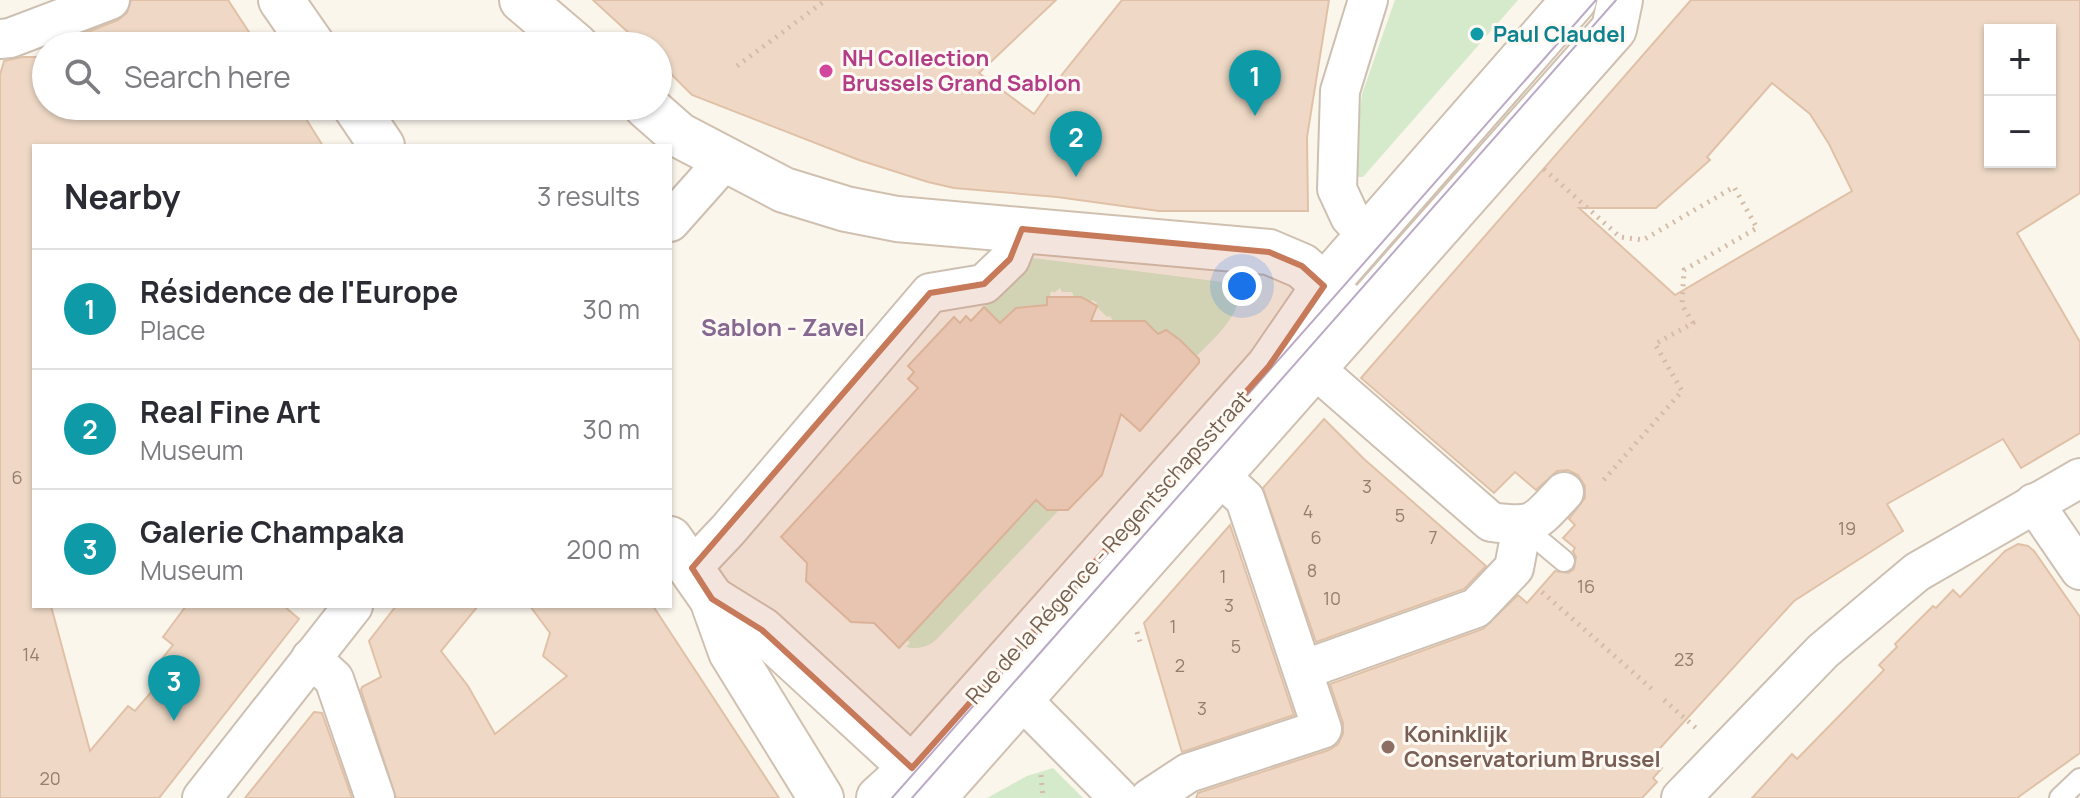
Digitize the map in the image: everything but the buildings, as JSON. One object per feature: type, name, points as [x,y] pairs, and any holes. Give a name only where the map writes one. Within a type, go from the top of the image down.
[{"type":"street","points":[[0,39],[110,0]]},
{"type":"street","points":[[522,0],[560,32]]},
{"type":"street","points":[[1368,0],[1340,91],[1337,189],[1350,217],[1368,235]]},
{"type":"street","name":"Rue de la Régence - Regentschapsstraat","points":[[879,798],[935,778],[1269,366],[1324,286],[1574,0]]},
{"type":"street","name":"Rue de la Régence - Regentschapsstraat","points":[[1005,689],[1219,475],[1614,29],[1620,0]]},
{"type":"street","points":[[287,2],[305,32]]},
{"type":"street","points":[[364,120],[381,144]]},
{"type":"street","points":[[662,120],[679,135],[784,190],[846,209],[897,219],[1269,252],[1302,266],[1358,316]]},
{"type":"street","points":[[672,220],[726,159]]},
{"type":"street","points":[[691,569],[728,530],[930,293],[984,284],[1010,259],[1022,229]]},
{"type":"street","points":[[1313,367],[1491,522],[1522,526],[1541,518],[1578,493]]},
{"type":"street","points":[[1150,798],[1188,773],[1322,729],[1245,499],[1219,475]]},
{"type":"street","points":[[1681,798],[1823,651],[1917,572],[2080,478]]},
{"type":"street","points":[[2034,503],[2080,570]]},
{"type":"street","points":[[1303,670],[1476,608],[1514,568],[1522,526]]},
{"type":"street","points":[[691,569],[935,778]]},
{"type":"street","points":[[691,569],[731,652],[821,798]]},
{"type":"street","points":[[202,798],[351,608]]},
{"type":"street","points":[[311,658],[334,679],[375,798]]},
{"type":"street","points":[[1005,689],[1036,714],[1119,798]]},
{"type":"lane","points":[[1522,526],[1564,561]]},
{"type":"lane","points":[[2060,798],[2080,779]]},
{"type":"path","points":[[737,66],[826,0]]},
{"type":"path","points":[[1534,161],[1620,237],[1643,240],[1734,187],[1757,228],[1684,270],[1682,305],[1693,323],[1655,344],[1682,391],[1578,493]]},
{"type":"path","points":[[1541,591],[1653,690]]},
{"type":"path","points":[[1137,632],[1140,642]]},
{"type":"path","points":[[1664,700],[1707,737]]},
{"type":"path","points":[[1041,772],[1043,798]]},
{"type":"highlighted area","points":[[1022,229],[1269,252],[1302,266],[1324,286],[1269,366],[912,768],[762,630],[712,599],[692,568],[930,293],[984,284],[1010,259]]},
{"type":"green space","points":[[1395,0],[1518,0],[1363,177],[1359,177],[1354,165],[1362,94]]},
{"type":"green space","points":[[1033,258],[1223,282],[1234,290],[1237,299],[1235,309],[1221,331],[1194,359],[1166,330],[1160,332],[1162,334],[1155,342],[1151,327],[1145,321],[1135,321],[1129,327],[1111,323],[1110,316],[1107,317],[1096,306],[1097,303],[1075,300],[1072,292],[1062,292],[1060,288],[1050,293],[1049,304],[1006,328],[984,307]]},
{"type":"green space","points":[[1043,493],[1041,505],[1046,509],[1052,503],[1059,510],[936,640],[922,647],[906,647],[910,643],[906,639]]},
{"type":"green space","points":[[1053,768],[1083,798],[987,798],[1027,776]]},
{"type":"tram line","points":[[892,798],[1596,0]]},
{"type":"tram line","points":[[912,798],[1616,0]]},
{"type":"place","name":"Paul Claudel","points":[[1477,34]]},
{"type":"place","name":"NH Collection Brussels Grand Sablon","points":[[826,71]]},
{"type":"place","name":"Résidence de l'Europe","points":[[1255,116]]},
{"type":"place","name":"Real Fine Art","points":[[1076,177]]},
{"type":"place","name":"Galerie Champaka","points":[[174,721]]},
{"type":"place","name":"Koninklijk Conservatorium Brussel","points":[[1388,747]]},
{"type":"district","name":"Sablon - Zavel","points":[[783,328]]}]
